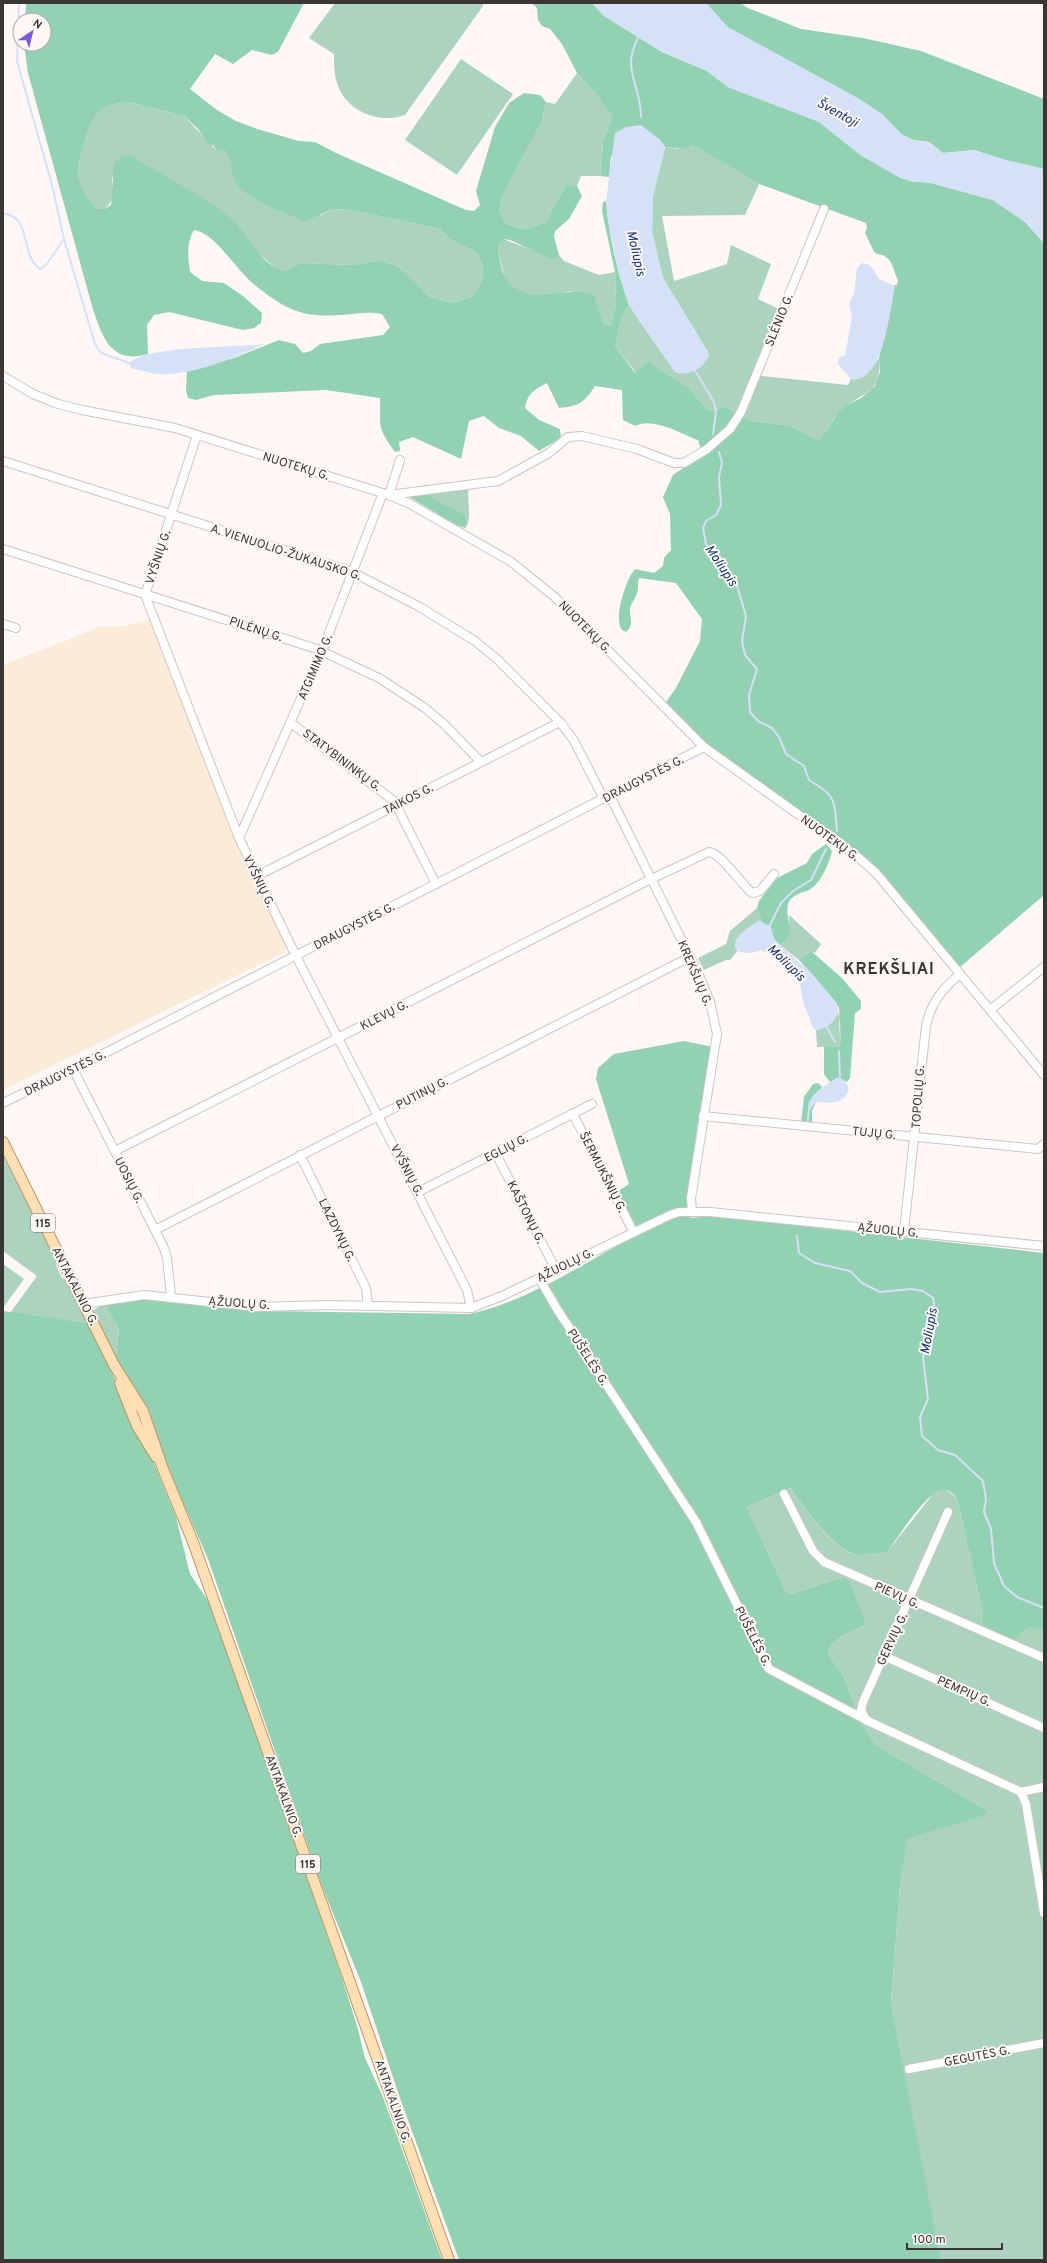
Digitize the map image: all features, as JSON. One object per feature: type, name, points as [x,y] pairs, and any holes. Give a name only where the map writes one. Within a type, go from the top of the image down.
[{"type":"main road","name":"ANTAKALNIO G.","points":[[3,1142],[114,1365],[143,1411],[163,1469],[193,1542],[449,2260]]},
{"type":"street","name":"SLĖNIO G.","points":[[386,494],[498,481],[549,453],[568,437],[582,436],[637,449],[674,463],[684,463],[707,449],[730,429],[741,412],[824,209]]},
{"type":"street","name":"NUOTEKŲ G.","points":[[3,376],[33,394],[58,404],[175,428],[386,494],[410,504],[510,561],[556,598],[704,747],[859,858],[876,874],[1044,1075]]},
{"type":"street","name":"VYŠNIŲ G.","points":[[197,435],[145,595],[239,838],[296,956],[340,1038],[467,1290],[471,1308]]},
{"type":"street","name":"A. VIENUOLIO-ŽUKAUSKO G.","points":[[3,460],[171,515],[354,572],[400,595],[475,641],[497,659],[560,722],[573,738],[607,797]]},
{"type":"street","name":"ATGIMIMO G.","points":[[239,838],[322,651],[400,460]]},
{"type":"street","name":"PILĖNŲ G.","points":[[3,548],[322,651],[379,678],[425,708],[446,726],[481,762]]},
{"type":"street","points":[[3,624],[16,628]]},
{"type":"street","name":"TAIKOS G.","points":[[257,876],[560,722]]},
{"type":"street","name":"STATYBININKŲ G.","points":[[291,723],[385,793],[396,805],[436,884]]},
{"type":"street","name":"DRAUGYSTĖS G.","points":[[3,1103],[296,956],[704,747]]},
{"type":"street","name":"KREKŠLIŲ G.","points":[[607,797],[652,878],[690,958],[710,1002],[717,1034],[691,1198],[692,1211]]},
{"type":"street","name":"KLEVŲ G.","points":[[115,1151],[340,1038],[652,878],[709,852],[716,854],[743,886],[752,893],[760,891],[774,874]]},
{"type":"street","name":"PUTINŲ G.","points":[[155,1230],[378,1115],[690,958]]},
{"type":"street","points":[[990,1010],[1044,967]]},
{"type":"street","name":"TOPOLIŲ G.","points":[[904,1231],[915,1138],[922,1054],[929,1013],[940,994],[960,974]]},
{"type":"street","name":"UOSIŲ G.","points":[[73,1069],[155,1230],[167,1258],[170,1296]]},
{"type":"street","name":"EGLIŲ G.","points":[[418,1192],[496,1154],[592,1104]]},
{"type":"street","name":"ŠERMUKŠNIŲ G.","points":[[573,1114],[634,1231]]},
{"type":"street","name":"TUJŲ G.","points":[[703,1116],[1038,1149],[1044,1144]]},
{"type":"street","name":"KAŠTONŲ G.","points":[[496,1154],[556,1270]]},
{"type":"street","name":"LAZDYNŲ G.","points":[[300,1155],[366,1288],[368,1306]]},
{"type":"street","name":"ĄŽUOLŲ G.","points":[[84,1304],[132,1295],[170,1296],[257,1307],[368,1306],[471,1308],[485,1304],[670,1215],[692,1211],[1044,1246]]},
{"type":"street","name":"PUŠELĖS G.","points":[[539,1278],[557,1309],[696,1522],[769,1669],[868,1721],[1022,1792]]},
{"type":"street","name":"PIEVŲ G.","points":[[784,1494],[818,1557],[910,1601],[1044,1658]]},
{"type":"street","name":"GERVIŲ G.","points":[[868,1721],[863,1716],[863,1702],[910,1601],[948,1512]]},
{"type":"street","name":"PEMPIŲ G.","points":[[884,1656],[1044,1728]]},
{"type":"street","points":[[1044,1787],[1022,1792],[1026,1804],[1044,1913]]},
{"type":"street","name":"GEGUTĖS G.","points":[[909,2069],[1044,2043]]},
{"type":"shaded area","points":[[153,619],[213,783],[251,872],[286,946],[283,953],[3,1090],[3,665],[100,627],[125,626]]},
{"type":"green space","points":[[26,3],[304,3],[278,52],[272,55],[252,50],[233,64],[215,54],[190,89],[217,110],[236,121],[257,129],[299,141],[315,142],[336,153],[466,210],[474,211],[480,205],[476,191],[495,127],[509,103],[524,93],[540,95],[546,102],[542,122],[502,196],[499,211],[506,224],[524,229],[545,223],[566,185],[577,186],[582,196],[569,219],[555,231],[554,237],[559,255],[556,259],[551,259],[510,240],[503,239],[498,247],[500,262],[503,274],[511,285],[526,293],[543,294],[573,292],[594,296],[603,324],[611,325],[616,303],[615,272],[602,211],[603,202],[606,201],[614,254],[629,305],[622,319],[615,346],[635,373],[650,360],[660,370],[688,387],[708,410],[716,411],[724,406],[752,421],[791,426],[819,441],[839,412],[847,405],[861,398],[875,386],[880,372],[879,358],[894,285],[897,285],[898,280],[892,264],[888,259],[874,252],[865,233],[867,227],[866,223],[759,184],[692,144],[685,149],[665,147],[659,139],[611,156],[609,177],[600,176],[603,142],[612,116],[595,93],[577,73],[562,44],[550,29],[542,26],[538,20],[537,8],[531,3],[592,3],[604,16],[662,52],[707,71],[728,87],[820,122],[837,136],[910,181],[931,183],[993,200],[1025,222],[1044,243],[1044,895],[959,968],[883,876],[710,747],[666,702],[676,688],[700,641],[702,619],[676,583],[639,578],[638,589],[630,608],[631,623],[626,632],[622,630],[620,625],[620,609],[628,581],[635,569],[654,573],[663,566],[664,558],[671,550],[670,514],[663,497],[673,475],[703,455],[698,440],[673,429],[649,423],[635,426],[623,420],[622,390],[595,386],[588,396],[580,403],[559,408],[547,383],[532,392],[525,408],[539,420],[560,429],[561,438],[539,451],[521,436],[499,428],[484,416],[469,421],[461,459],[413,437],[399,442],[400,451],[395,452],[382,431],[380,421],[380,398],[326,390],[214,395],[196,400],[188,398],[186,391],[187,371],[234,358],[279,340],[295,344],[303,353],[311,351],[320,344],[383,335],[390,327],[382,314],[377,313],[327,316],[304,313],[285,306],[266,294],[248,279],[210,238],[194,230],[191,235],[188,255],[190,272],[202,281],[224,283],[243,296],[262,313],[261,323],[254,328],[243,330],[169,312],[154,315],[147,325],[148,354],[135,356],[116,352],[104,337],[92,306],[28,73],[25,52],[52,52],[52,12],[25,12]],"holes":[[[128,102],[184,116],[197,128],[209,144],[214,146],[216,150],[226,151],[235,181],[240,188],[266,205],[305,221],[333,209],[351,210],[440,229],[450,239],[477,253],[483,266],[482,281],[473,296],[453,303],[430,297],[398,266],[380,260],[353,265],[301,263],[284,271],[266,260],[228,216],[193,192],[131,156],[121,157],[114,163],[111,205],[105,209],[96,208],[86,195],[79,179],[81,157],[93,120],[103,109],[118,103]]]},
{"type":"green space","points":[[335,3],[483,3],[483,6],[405,115],[386,118],[367,114],[350,104],[344,97],[337,84],[334,54],[309,38]]},
{"type":"green space","points":[[706,3],[740,3],[748,8],[801,29],[863,38],[921,51],[1044,99],[1044,169],[1005,160],[974,150],[943,153],[929,142],[914,140],[901,134],[883,115],[861,100],[727,27]]},
{"type":"green space","points":[[461,59],[513,94],[457,175],[405,140]]},
{"type":"green space","points":[[577,73],[595,93],[612,116],[603,142],[600,176],[581,176],[577,186],[566,185],[545,223],[524,229],[506,224],[499,211],[502,196],[542,122],[546,102],[555,104]]},
{"type":"green space","points":[[128,102],[184,116],[216,150],[226,151],[231,158],[235,181],[286,213],[321,215],[333,209],[351,210],[440,229],[450,239],[477,253],[483,266],[482,281],[473,296],[453,303],[430,297],[398,266],[380,260],[353,265],[301,263],[284,271],[276,268],[256,252],[229,217],[182,188],[112,177],[112,198],[108,206],[105,209],[96,208],[88,198],[79,179],[79,166],[84,145],[90,127],[97,114],[109,106]]},
{"type":"green space","points":[[691,143],[759,184],[745,215],[662,216],[674,281],[727,264],[731,245],[771,264],[758,299],[779,309],[753,375],[848,385],[851,379],[860,378],[868,373],[879,358],[879,371],[874,386],[838,414],[819,441],[791,426],[752,421],[724,406],[716,411],[708,410],[688,387],[660,370],[650,360],[636,373],[615,346],[622,319],[629,305],[675,372],[701,366],[709,356],[663,278],[652,232],[653,196],[665,147],[678,149]]},
{"type":"green space","points":[[503,239],[556,259],[559,255],[564,261],[599,275],[615,272],[616,303],[611,325],[603,324],[571,291],[533,295],[515,289],[504,275],[502,268],[498,247]]},
{"type":"green space","points":[[469,487],[469,520],[465,528],[458,526],[463,527],[460,512],[455,512],[442,505],[427,491]]},
{"type":"green space","points":[[427,491],[436,501],[465,515],[466,525],[463,527],[458,526],[409,497],[410,494]]},
{"type":"green space","points":[[826,844],[832,851],[822,877],[815,886],[794,896],[788,904],[787,910],[790,929],[786,939],[780,945],[774,939],[771,930],[762,922],[757,908],[759,901],[777,878],[807,863],[812,854]]},
{"type":"green space","points":[[757,908],[762,922],[758,921],[735,946],[738,950],[730,960],[726,960],[704,970],[698,958],[726,944],[730,931]]},
{"type":"green space","points":[[789,915],[821,944],[815,953],[811,951],[799,960],[780,945],[788,935]]},
{"type":"green space","points":[[811,951],[842,978],[861,1001],[861,1009],[855,1013],[850,1078],[847,1082],[837,1078],[830,1082],[824,1074],[824,1047],[840,1047],[839,1008],[799,960]]},
{"type":"green space","points":[[838,1013],[840,1016],[840,1047],[817,1047],[816,1030],[829,1024]]},
{"type":"green space","points":[[684,1041],[713,1047],[698,1121],[688,1202],[691,1218],[713,1216],[1044,1253],[1044,1632],[1034,1628],[1026,1629],[1013,1642],[983,1629],[983,1614],[957,1498],[948,1491],[942,1490],[935,1493],[920,1507],[887,1552],[866,1555],[859,1555],[849,1552],[830,1538],[820,1528],[791,1488],[747,1507],[786,1592],[790,1594],[844,1577],[849,1581],[865,1622],[863,1626],[837,1640],[830,1648],[828,1654],[843,1675],[861,1722],[876,1745],[986,1810],[986,1815],[907,1839],[900,1885],[891,2003],[941,2260],[459,2260],[401,2101],[361,1982],[322,1886],[208,1559],[140,1405],[116,1357],[119,1329],[104,1304],[147,1298],[262,1311],[469,1314],[491,1308],[534,1291],[638,1234],[617,1192],[629,1184],[596,1079],[598,1068],[614,1054]]},
{"type":"green space","points":[[818,1083],[822,1087],[809,1102],[812,1105],[816,1102],[812,1111],[812,1124],[801,1123],[804,1097],[813,1084]]},
{"type":"green space","points":[[3,1156],[58,1263],[56,1265],[62,1278],[65,1279],[88,1323],[10,1313],[37,1276],[3,1251]]},
{"type":"green space","points":[[3,1264],[24,1279],[3,1308]]},
{"type":"green space","points":[[104,1304],[119,1329],[116,1357],[94,1313],[95,1309]]},
{"type":"green space","points":[[3,1311],[88,1323],[147,1446],[176,1517],[190,1574],[209,1602],[340,1972],[358,2029],[365,2058],[383,2097],[442,2260],[3,2260]]},
{"type":"green space","points":[[791,1488],[811,1517],[829,1538],[849,1552],[859,1555],[887,1552],[933,1494],[941,1490],[946,1490],[957,1498],[983,1614],[983,1629],[1021,1631],[1028,1627],[1037,1628],[1044,1632],[1044,2260],[941,2260],[940,2257],[891,2003],[900,1885],[906,1839],[985,1815],[986,1810],[876,1745],[861,1722],[843,1675],[828,1654],[830,1648],[837,1640],[863,1626],[844,1577],[790,1594],[786,1592],[747,1507]]},
{"type":"water","name":"Šventoji","points":[[592,3],[706,3],[728,27],[861,100],[883,115],[901,134],[914,140],[928,142],[943,153],[974,150],[1005,160],[1044,169],[1044,243],[1025,222],[993,200],[931,183],[910,181],[900,178],[860,155],[819,122],[728,87],[707,71],[662,52],[604,16]]},
{"type":"water","points":[[641,125],[659,139],[665,147],[653,196],[652,232],[663,278],[708,352],[705,362],[701,367],[685,374],[675,372],[629,305],[619,275],[608,222],[606,201],[615,133],[626,127]]},
{"type":"water","points":[[862,263],[870,265],[879,279],[895,286],[888,327],[878,358],[871,370],[862,377],[851,379],[837,363],[840,357],[845,356],[852,317],[849,304],[854,294],[857,268]]},
{"type":"water","points":[[264,344],[217,364],[179,373],[158,374],[131,368],[129,363],[140,357],[173,350]]},
{"type":"water","points":[[758,921],[771,926],[774,939],[813,975],[837,1004],[838,1013],[833,1022],[824,1028],[816,1030],[813,1028],[803,1002],[800,983],[769,954],[761,950],[745,953],[737,950],[735,943],[738,936]]},
{"type":"water","points":[[837,1078],[843,1079],[849,1088],[844,1098],[837,1102],[816,1102],[809,1111],[808,1106],[813,1096],[822,1087]]},
{"type":"waterway","points":[[19,3],[17,61],[52,185],[64,239],[95,344],[101,353],[129,363]]},
{"type":"waterway","name":"Moliupis","points":[[639,36],[631,58],[631,68],[638,95],[641,117]]},
{"type":"waterway","points":[[3,214],[11,215],[17,219],[24,232],[30,256],[33,262],[40,269],[46,265],[64,239]]},
{"type":"waterway","name":"Moliupis","points":[[694,369],[714,402],[716,411],[713,434]]},
{"type":"waterway","name":"Moliupis","points":[[719,452],[722,463],[719,477],[721,505],[716,515],[706,521],[703,528],[706,544],[736,582],[746,616],[742,641],[745,655],[757,669],[749,695],[750,712],[758,721],[772,728],[779,737],[786,754],[804,766],[809,780],[829,795],[834,805],[837,831]]},
{"type":"waterway","name":"Moliupis","points":[[769,927],[781,903],[793,891],[811,880],[826,849]]},
{"type":"waterway","name":"Moliupis","points":[[826,1026],[835,1042]]},
{"type":"waterway","name":"Moliupis","points":[[839,1051],[840,1079]]},
{"type":"waterway","name":"Moliupis","points":[[808,1120],[809,1109]]},
{"type":"waterway","name":"Moliupis","points":[[797,1236],[799,1253],[815,1263],[850,1271],[862,1283],[880,1292],[911,1289],[923,1291],[933,1298],[935,1309],[923,1358],[928,1399],[920,1417],[922,1436],[938,1450],[955,1455],[983,1481],[986,1499],[984,1512],[991,1529],[994,1563],[1004,1586],[1017,1597],[1044,1608]]},
{"type":"district","name":"KREKŠLIAI","points":[[889,968]]}]
